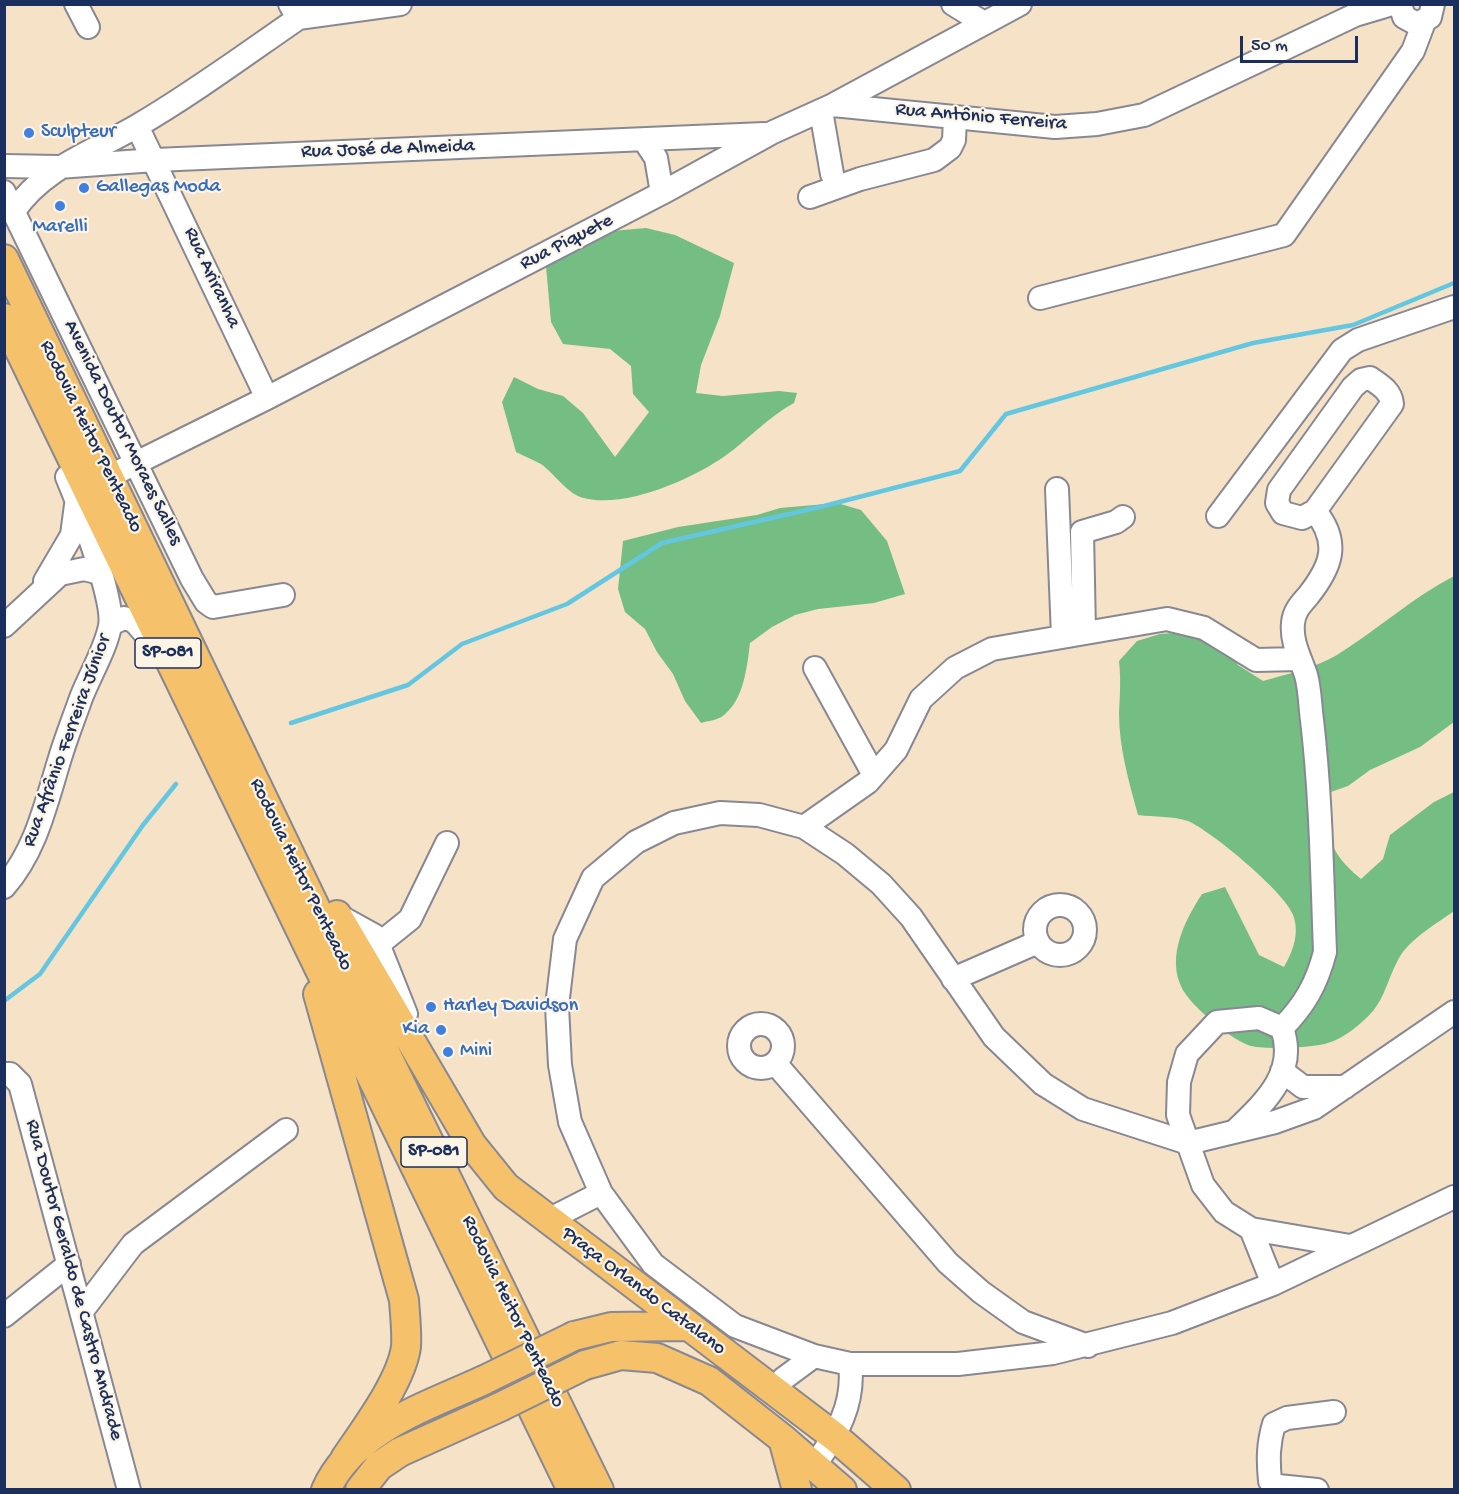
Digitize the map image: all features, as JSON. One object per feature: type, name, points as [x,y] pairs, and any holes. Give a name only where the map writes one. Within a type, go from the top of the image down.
[{"type":"main road","name":"Rodovia Heitor Penteado","points":[[4,259],[599,1490]]},
{"type":"main road","name":"Rodovia Heitor Penteado","points":[[4,318],[572,1490]]},
{"type":"main road","points":[[270,813],[337,915],[472,1145],[506,1187],[548,1220]]},
{"type":"main road","points":[[298,922],[404,1300],[406,1325],[405,1348],[399,1372],[331,1479]]},
{"type":"main road","name":"Praça Orlando Catalano","points":[[548,1220],[835,1437],[896,1490]]},
{"type":"main road","points":[[331,1479],[377,1433],[413,1412],[574,1336],[611,1328],[688,1326]]},
{"type":"main road","points":[[360,1490],[379,1466],[400,1452],[500,1407],[585,1365],[621,1355],[657,1358],[709,1381],[783,1439],[842,1490]]},
{"type":"main road","points":[[783,1439],[797,1490]]},
{"type":"street","points":[[76,4],[88,27]]},
{"type":"street","points":[[9,201],[30,190],[58,167],[137,126],[294,11],[319,4]]},
{"type":"street","points":[[294,11],[400,4]]},
{"type":"street","points":[[953,4],[984,23]]},
{"type":"street","name":"Rua Piquete","points":[[110,476],[267,398],[771,134],[827,108],[1020,4]]},
{"type":"street","name":"Rua Antônio Ferreira","points":[[827,108],[1055,127],[1097,124],[1144,115],[1355,15],[1392,4]]},
{"type":"street","points":[[1400,4],[1404,17],[1409,22],[1432,10]]},
{"type":"street","points":[[1040,298],[1284,236],[1413,51],[1432,10]]},
{"type":"street","points":[[827,108],[832,174]]},
{"type":"street","points":[[810,197],[860,179],[933,160],[950,148],[954,140],[955,118]]},
{"type":"street","name":"Rua Ariranha","points":[[137,126],[267,398]]},
{"type":"street","name":"Rua José de Almeida","points":[[4,166],[58,167],[155,160],[771,134]]},
{"type":"street","points":[[644,140],[656,159],[662,193]]},
{"type":"street","name":"Avenida Doutor Moraes Salles","points":[[9,201],[192,579],[209,605],[218,607],[283,595]]},
{"type":"street","points":[[1218,516],[1342,350],[1358,340],[1455,307]]},
{"type":"street","name":"Rua Afrânio Ferreira Júnior","points":[[4,887],[28,852],[50,796],[59,760],[82,696],[111,624],[100,573],[76,498],[41,418],[27,364]]},
{"type":"street","points":[[1370,378],[1384,387],[1391,397],[1392,404],[1315,512],[1302,519],[1283,513],[1277,503],[1279,490],[1353,387],[1361,380],[1370,378]]},
{"type":"street","points":[[1057,489],[1073,634]]},
{"type":"street","points":[[31,603],[72,535],[76,498]]},
{"type":"street","points":[[1282,1029],[1300,1010],[1318,981],[1325,952],[1317,765],[1306,676],[1293,639],[1294,614],[1320,581],[1331,560],[1331,540],[1325,523],[1315,512]]},
{"type":"street","points":[[1073,634],[1082,532],[1116,522],[1123,517]]},
{"type":"street","points":[[4,626],[60,574],[84,569],[100,573]]},
{"type":"street","name":"Rua Afrânio Ferreira Júnior","points":[[111,624],[124,618],[134,621],[177,672]]},
{"type":"street","points":[[804,827],[840,804],[874,775],[896,750],[921,699],[955,668],[992,649],[1167,619],[1204,628],[1256,660],[1299,659]]},
{"type":"street","points":[[815,668],[874,775]]},
{"type":"street","points":[[601,1193],[570,1122],[560,1065],[557,1006],[565,939],[593,878],[636,842],[674,823],[720,813],[759,815],[804,827],[845,854],[881,884],[911,917],[993,1037],[1043,1084],[1083,1109],[1188,1143],[1298,1114],[1346,1087],[1455,1012]]},
{"type":"street","points":[[379,944],[410,919],[447,843]]},
{"type":"street","points":[[337,915],[369,930],[379,944],[424,1062]]},
{"type":"street","points":[[953,979],[1038,942]]},
{"type":"street","points":[[1235,1131],[1272,1094],[1282,1071],[1286,1039],[1282,1029],[1259,1018],[1239,1018],[1217,1022],[1202,1035],[1187,1054],[1179,1082],[1179,1115],[1203,1185],[1224,1212],[1251,1229],[1350,1246]]},
{"type":"street","points":[[775,1063],[948,1263],[981,1292],[1023,1322],[1088,1346]]},
{"type":"street","points":[[1282,1071],[1303,1087],[1346,1087]]},
{"type":"street","name":"Rua Doutor Geraldo de Castro Andrade","points":[[8,1074],[20,1084],[129,1490]]},
{"type":"street","points":[[81,1311],[133,1244],[286,1130]]},
{"type":"street","name":"Praça Orlando Catalano","points":[[548,1220],[601,1193],[653,1264],[694,1298],[735,1326],[814,1356],[850,1364],[958,1364],[1053,1353],[1172,1323],[1273,1284],[1455,1197]]},
{"type":"street","points":[[1251,1229],[1273,1284]]},
{"type":"street","points":[[4,1316],[69,1264]]},
{"type":"street","points":[[776,1394],[783,1379],[814,1356]]},
{"type":"street","points":[[814,1466],[835,1437],[849,1403],[852,1384],[850,1364]]},
{"type":"street","points":[[1317,1490],[1278,1486],[1270,1481],[1267,1455],[1271,1435],[1274,1424],[1287,1418],[1334,1412]]},
{"type":"green space","points":[[646,228],[675,235],[734,263],[720,316],[701,365],[696,393],[723,396],[779,391],[797,393],[794,403],[725,456],[695,474],[638,496],[600,500],[584,498],[572,493],[541,464],[516,452],[502,402],[514,377],[538,389],[563,396],[583,413],[615,457],[649,412],[633,394],[631,366],[610,349],[563,344],[551,322],[546,266],[590,233]]},
{"type":"green space","points":[[837,503],[861,510],[887,541],[905,594],[874,603],[818,609],[795,615],[772,627],[750,643],[743,682],[731,708],[719,718],[701,723],[685,701],[673,674],[657,652],[645,629],[625,612],[618,589],[623,541],[678,527],[757,515],[780,508]]},
{"type":"green space","points":[[1454,576],[1454,722],[1420,747],[1370,770],[1348,786],[1325,794],[1331,841],[1341,859],[1361,879],[1383,859],[1390,835],[1434,802],[1454,792],[1454,911],[1407,947],[1373,1011],[1347,1034],[1328,1043],[1300,1047],[1268,1048],[1244,1043],[1216,1025],[1187,996],[1180,984],[1177,971],[1178,944],[1188,918],[1202,894],[1225,887],[1259,955],[1284,967],[1294,942],[1296,928],[1293,915],[1277,892],[1263,878],[1213,836],[1188,821],[1138,815],[1121,739],[1119,661],[1137,641],[1160,634],[1187,632],[1222,643],[1238,665],[1263,681],[1328,660]]},
{"type":"waterway","points":[[291,723],[408,685],[462,644],[567,604],[662,543],[824,506],[960,471],[1006,414],[1253,343],[1353,325],[1454,283]]},
{"type":"waterway","points":[[4,1001],[40,974],[143,825],[176,784]]},
{"type":"place","name":"Sculpteur","points":[[29,133]]},
{"type":"place","name":"Gallegas Moda","points":[[84,188]]},
{"type":"place","name":"Marelli","points":[[60,206]]},
{"type":"place","name":"Harley Davidson","points":[[431,1007]]},
{"type":"place","name":"Kia","points":[[441,1030]]},
{"type":"place","name":"Mini","points":[[448,1052]]}]
